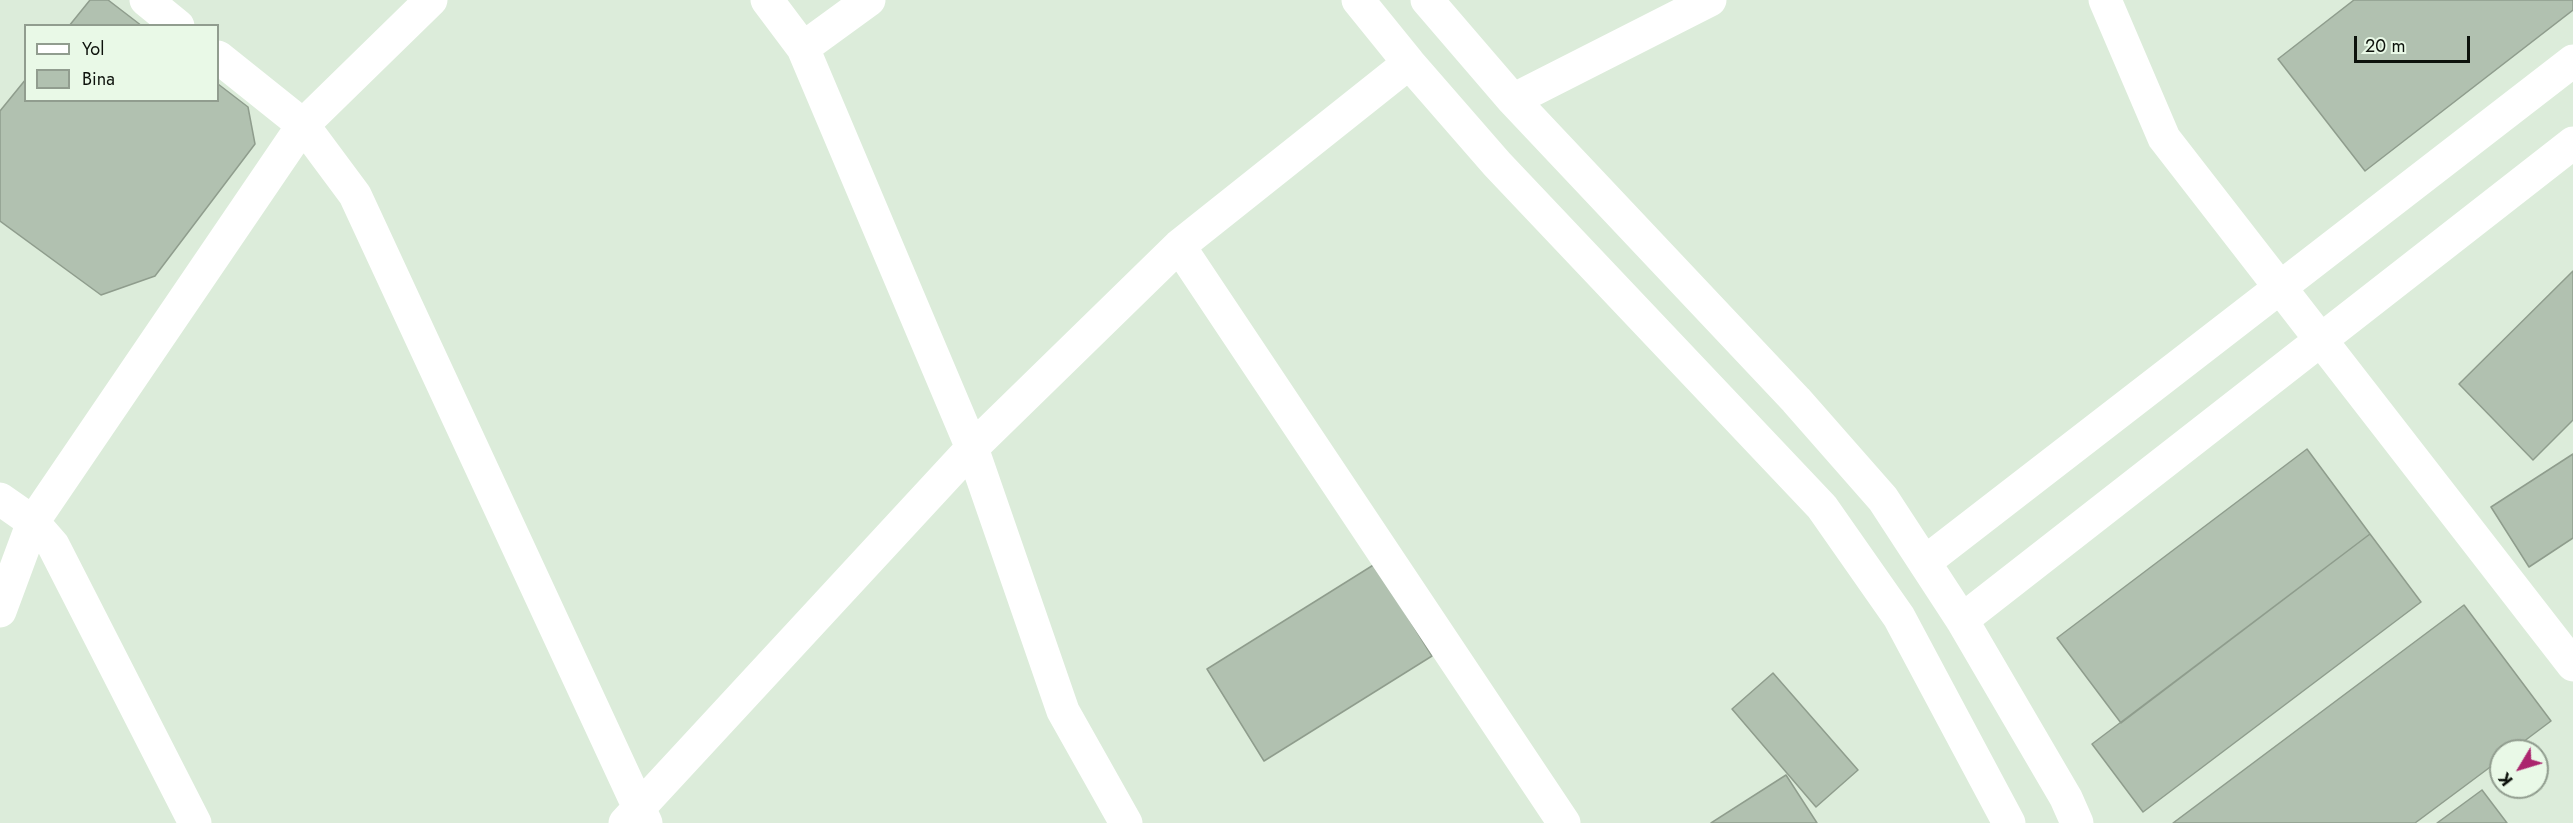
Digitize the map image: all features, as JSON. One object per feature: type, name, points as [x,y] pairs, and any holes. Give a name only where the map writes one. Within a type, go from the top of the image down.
[{"type":"street","points":[[146,0],[176,24]]},
{"type":"street","points":[[0,611],[33,522],[303,125],[431,0]]},
{"type":"street","points":[[767,0],[803,48],[972,448],[1063,711],[1126,823]]},
{"type":"street","points":[[803,48],[869,0]]},
{"type":"street","points":[[1359,0],[1409,63],[1497,164],[1822,507],[1899,617],[2006,822]]},
{"type":"street","points":[[1427,0],[1513,99],[1803,408],[1883,499],[1962,620],[2066,798],[2077,823]]},
{"type":"street","points":[[1513,99],[1710,0]]},
{"type":"street","points":[[2105,0],[2164,138],[2573,665]]},
{"type":"street","points":[[219,58],[303,125],[355,195],[636,818],[972,448],[1179,246],[1409,63]]},
{"type":"street","points":[[1925,562],[2573,61]]},
{"type":"street","points":[[1962,620],[2573,142]]},
{"type":"street","points":[[1179,246],[1564,823]]},
{"type":"street","points":[[0,499],[33,522],[53,544],[195,823]]},
{"type":"building","points":[[90,0],[108,0],[139,24],[71,24]]},
{"type":"building","points":[[2354,0],[2573,0],[2573,10],[2365,171],[2278,59]]},
{"type":"building","points":[[24,81],[24,102],[219,102],[219,85],[248,107],[255,144],[155,276],[101,295],[0,221],[0,111]]},
{"type":"building","points":[[2573,271],[2573,420],[2533,460],[2459,384]]},
{"type":"building","points":[[2307,449],[2370,534],[2121,723],[2057,638]]},
{"type":"building","points":[[2573,454],[2573,538],[2529,567],[2491,507]]},
{"type":"building","points":[[2370,534],[2421,602],[2143,812],[2092,744]]},
{"type":"building","points":[[1375,564],[1432,656],[1264,761],[1207,669]]},
{"type":"building","points":[[2464,605],[2551,721],[2527,739],[2489,739],[2489,768],[2415,823],[2173,823]]},
{"type":"building","points":[[1773,673],[1858,770],[1816,807],[1732,709]]},
{"type":"building","points":[[1786,775],[1817,823],[1711,823]]},
{"type":"building","points":[[2482,790],[2507,823],[2437,823]]}]
